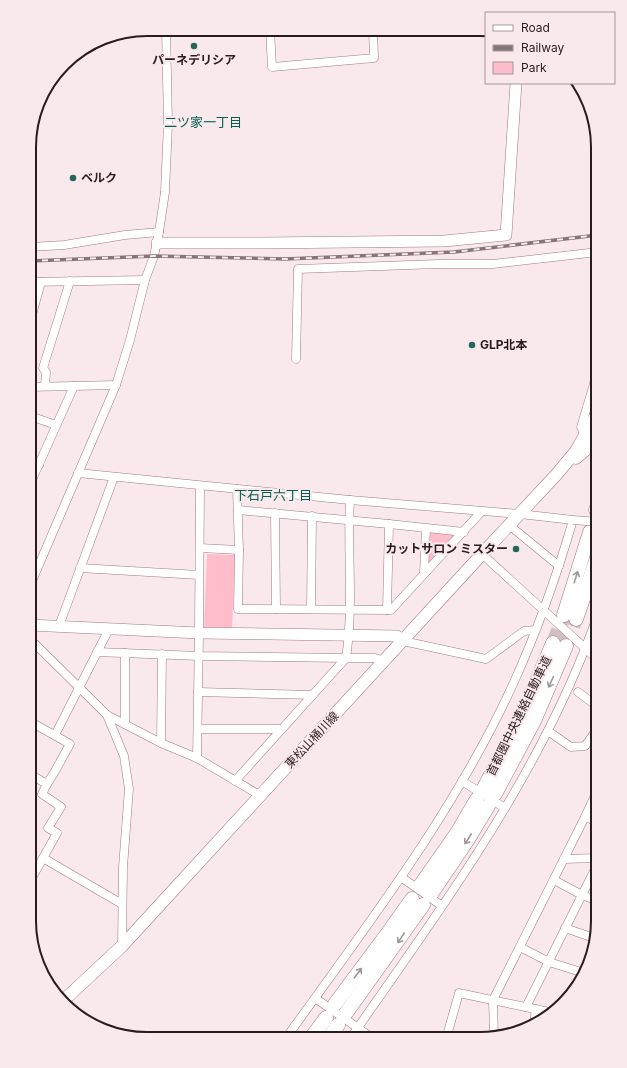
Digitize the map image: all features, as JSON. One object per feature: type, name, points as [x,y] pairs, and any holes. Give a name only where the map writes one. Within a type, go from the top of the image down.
[{"type":"highway","points":[[591,536],[570,617],[591,570]]},
{"type":"highway","name":"首都圏中央連絡自動車道","points":[[346,1013],[421,896],[457,833],[486,797],[522,716],[560,645]]},
{"type":"highway","name":"首都圏中央連絡自動車道","points":[[335,1004],[385,937],[421,896]]},
{"type":"highway","points":[[318,1032],[332,1021],[329,1032]]},
{"type":"main road","name":"東松山桶川線","points":[[67,997],[122,946],[556,475],[576,451],[591,425]]},
{"type":"main road","name":"東松山桶川線","points":[[556,475],[591,445]]},
{"type":"street","points":[[36,572],[116,385],[130,340],[145,280],[154,256],[165,192],[168,124],[166,36]]},
{"type":"street","points":[[270,36],[272,67],[374,58],[373,36]]},
{"type":"street","points":[[36,247],[64,245],[125,235],[262,243],[444,241],[506,234],[516,84]]},
{"type":"street","points":[[296,359],[298,269],[438,264],[493,264],[591,253]]},
{"type":"street","points":[[36,282],[145,280]]},
{"type":"street","points":[[45,386],[46,372],[43,368],[70,281]]},
{"type":"street","points":[[36,300],[41,282]]},
{"type":"street","points":[[36,387],[116,385]]},
{"type":"street","points":[[36,460],[56,425],[74,386]]},
{"type":"street","points":[[585,436],[581,426],[591,394]]},
{"type":"street","points":[[36,418],[56,425]]},
{"type":"street","points":[[78,473],[200,486],[574,520],[591,518]]},
{"type":"street","points":[[59,626],[114,477]]},
{"type":"street","points":[[197,758],[200,486]]},
{"type":"street","points":[[237,489],[239,550],[238,609],[391,610],[482,511]]},
{"type":"street","points":[[235,781],[346,658],[350,635],[350,500]]},
{"type":"street","points":[[238,510],[464,532]]},
{"type":"street","points":[[275,513],[276,609]]},
{"type":"street","points":[[311,609],[312,516]]},
{"type":"street","points":[[290,1032],[401,877],[462,781],[514,682],[544,611],[574,520]]},
{"type":"street","points":[[387,610],[390,524]]},
{"type":"street","points":[[509,525],[559,566]]},
{"type":"street","points":[[424,573],[426,529]]},
{"type":"street","points":[[200,548],[239,550]]},
{"type":"street","points":[[482,554],[591,654]]},
{"type":"street","points":[[80,568],[199,575]]},
{"type":"street","points":[[36,625],[199,633],[397,636],[403,641],[486,659],[524,631],[535,630]]},
{"type":"street","points":[[55,735],[109,629]]},
{"type":"street","points":[[355,1032],[442,906],[506,808],[548,731],[586,649],[591,634]]},
{"type":"street","points":[[36,644],[108,715],[161,743],[197,758],[261,796]]},
{"type":"street","points":[[97,652],[199,656],[375,658],[385,661]]},
{"type":"street","points":[[125,653],[125,724]]},
{"type":"street","points":[[161,743],[162,654]]},
{"type":"street","points":[[198,692],[312,695]]},
{"type":"street","points":[[578,692],[591,702]]},
{"type":"street","points":[[108,715],[124,756],[129,789],[123,867],[122,946]]},
{"type":"street","points":[[36,725],[70,744],[42,794],[61,807],[48,828],[57,833],[36,870]]},
{"type":"street","points":[[198,729],[282,729]]},
{"type":"street","points":[[548,731],[571,747],[585,746],[591,738]]},
{"type":"street","points":[[36,778],[47,784]]},
{"type":"street","points":[[462,781],[506,808]]},
{"type":"street","points":[[494,1031],[493,1000],[591,805]]},
{"type":"street","points":[[586,817],[591,819]]},
{"type":"street","points":[[43,858],[122,904]]},
{"type":"street","points":[[564,859],[591,858]]},
{"type":"street","points":[[401,877],[442,906]]},
{"type":"street","points":[[526,1007],[591,877]]},
{"type":"street","points":[[554,880],[582,895],[591,898]]},
{"type":"street","points":[[565,928],[590,937]]},
{"type":"street","points":[[520,947],[549,962],[579,971]]},
{"type":"street","points":[[448,1032],[459,993],[545,1011]]},
{"type":"street","points":[[315,998],[362,1032]]},
{"type":"street","points":[[535,1018],[536,1009]]},
{"type":"green space","points":[[430,531],[454,534],[455,537],[431,563],[428,562],[428,534]]},
{"type":"green space","points":[[207,554],[235,555],[232,630],[204,629]]},
{"type":"tunnel","points":[[553,643],[564,615]]},
{"type":"tunnel","points":[[566,646],[576,619]]},
{"type":"railway","points":[[36,261],[154,256],[285,259],[454,252],[591,236]]},
{"type":"place","name":"パーネデリシア","points":[[194,46]]},
{"type":"place","name":"ベルク","points":[[73,178]]},
{"type":"place","name":"GLP北本","points":[[472,345]]},
{"type":"place","name":"カットサロン ミスター","points":[[516,549]]},
{"type":"district","name":"二ツ家一丁目","points":[[203,122]]},
{"type":"district","name":"下石戸六丁目","points":[[273,495]]}]
